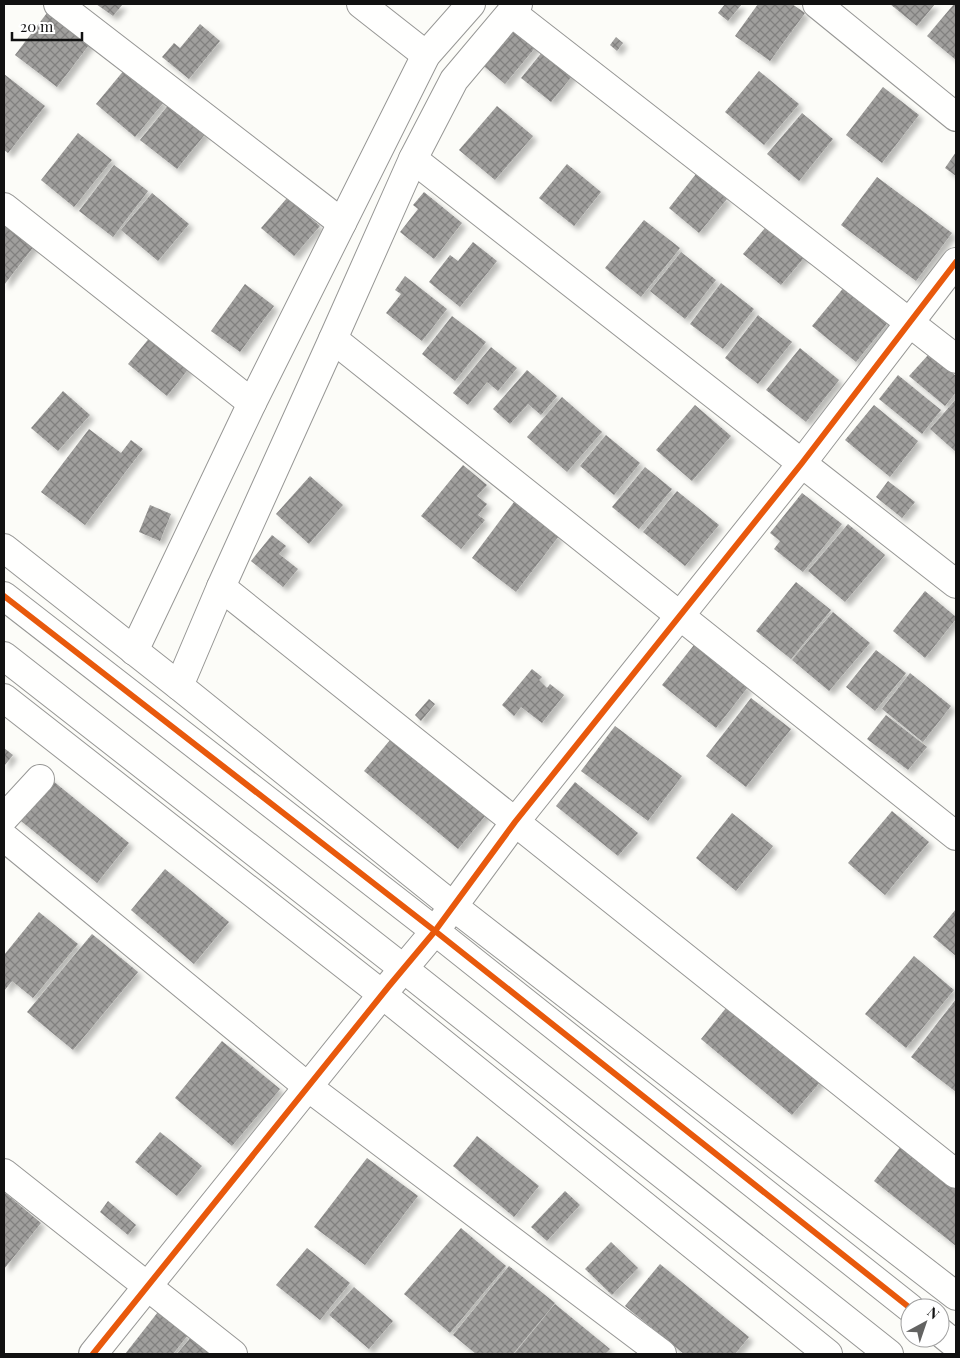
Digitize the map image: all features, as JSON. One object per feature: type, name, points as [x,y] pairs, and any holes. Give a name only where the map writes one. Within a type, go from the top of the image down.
[{"type":"street","points":[[58,4],[342,223]]},
{"type":"street","points":[[361,4],[426,55]]},
{"type":"street","points":[[134,650],[252,403],[426,55],[471,4]]},
{"type":"street","points":[[817,4],[956,117]]},
{"type":"street","points":[[179,686],[221,587],[334,339],[412,159],[454,80],[514,8],[956,358]]},
{"type":"street","points":[[412,159],[956,584]]},
{"type":"street","points":[[4,206],[252,403]]},
{"type":"street","points":[[93,1354],[454,907],[515,822],[802,463],[956,262]]},
{"type":"street","points":[[334,339],[956,836]]},
{"type":"street","points":[[4,548],[454,907],[956,1296]]},
{"type":"street","points":[[221,587],[956,1174]]},
{"type":"street","points":[[4,596],[435,931],[900,1300]]},
{"type":"street","points":[[4,656],[404,969],[890,1354]]},
{"type":"street","points":[[4,698],[383,995],[828,1354]]},
{"type":"street","points":[[4,818],[40,779]]},
{"type":"street","points":[[4,837],[308,1087],[662,1354]]},
{"type":"street","points":[[4,1172],[233,1354]]},
{"type":"building","points":[[96,4],[123,4],[113,16]]},
{"type":"building","points":[[725,4],[742,4],[728,21],[718,13]]},
{"type":"building","points":[[758,4],[792,4],[805,13],[770,61],[735,36]]},
{"type":"building","points":[[890,4],[935,4],[917,26]]},
{"type":"building","points":[[956,4],[956,60],[927,36]]},
{"type":"building","points":[[50,9],[92,41],[57,87],[15,55]]},
{"type":"building","points":[[513,22],[539,43],[505,84],[479,62]]},
{"type":"building","points":[[200,24],[220,41],[189,79],[162,57],[174,43],[180,48]]},
{"type":"building","points":[[616,37],[623,43],[617,51],[610,45]]},
{"type":"building","points":[[547,46],[577,70],[551,102],[521,78]]},
{"type":"building","points":[[125,69],[164,102],[135,137],[96,104]]},
{"type":"building","points":[[759,71],[799,104],[764,145],[725,112]]},
{"type":"building","points":[[4,74],[45,106],[8,153],[4,150]]},
{"type":"building","points":[[883,87],[919,115],[882,163],[846,135]]},
{"type":"building","points":[[170,103],[206,133],[177,169],[140,140]]},
{"type":"building","points":[[497,106],[533,136],[495,180],[459,150]]},
{"type":"building","points":[[802,113],[833,139],[799,181],[767,154]]},
{"type":"building","points":[[78,133],[112,160],[74,207],[41,180]]},
{"type":"building","points":[[956,152],[956,176],[945,168]]},
{"type":"building","points":[[567,164],[601,192],[574,226],[539,198]]},
{"type":"building","points":[[114,165],[148,191],[113,237],[79,211]]},
{"type":"building","points":[[696,174],[727,199],[699,233],[669,208]]},
{"type":"building","points":[[877,177],[952,233],[916,281],[841,225]]},
{"type":"building","points":[[424,192],[462,223],[434,259],[400,232],[418,209],[413,205]]},
{"type":"building","points":[[152,193],[189,224],[158,261],[121,230]]},
{"type":"building","points":[[287,198],[320,226],[294,256],[261,228]]},
{"type":"building","points":[[4,214],[38,241],[4,285]]},
{"type":"building","points":[[644,220],[680,248],[641,297],[605,268]]},
{"type":"building","points":[[771,221],[808,253],[781,285],[743,254]]},
{"type":"building","points":[[473,242],[497,261],[460,307],[429,282],[450,255],[458,261]]},
{"type":"building","points":[[681,252],[716,280],[685,319],[650,291]]},
{"type":"building","points":[[405,276],[447,309],[422,341],[386,313],[401,294],[395,290]]},
{"type":"building","points":[[721,283],[754,309],[723,349],[690,324]]},
{"type":"building","points":[[245,284],[274,306],[240,352],[211,331]]},
{"type":"building","points":[[845,286],[889,321],[856,362],[812,326]]},
{"type":"building","points":[[758,315],[792,342],[758,384],[725,358]]},
{"type":"building","points":[[452,316],[486,342],[455,381],[422,354]]},
{"type":"building","points":[[151,336],[190,367],[167,396],[128,364]]},
{"type":"building","points":[[491,347],[517,368],[498,391],[487,382],[468,405],[453,393]]},
{"type":"building","points":[[800,348],[839,380],[806,422],[766,390]]},
{"type":"building","points":[[929,354],[956,376],[956,392],[945,406],[909,376]]},
{"type":"building","points":[[527,370],[557,396],[541,415],[528,404],[510,424],[493,409]]},
{"type":"building","points":[[898,375],[941,410],[922,434],[879,399]]},
{"type":"building","points":[[63,391],[90,415],[58,451],[31,428]]},
{"type":"building","points":[[562,397],[602,432],[567,472],[527,437]]},
{"type":"building","points":[[956,399],[956,452],[930,429]]},
{"type":"building","points":[[695,405],[731,436],[692,481],[656,450]]},
{"type":"building","points":[[874,405],[918,441],[890,477],[845,440]]},
{"type":"building","points":[[89,429],[121,453],[131,440],[143,449],[85,525],[41,492]]},
{"type":"building","points":[[606,435],[640,463],[614,495],[580,466]]},
{"type":"building","points":[[463,465],[487,485],[477,496],[487,504],[478,515],[485,520],[461,549],[421,516]]},
{"type":"building","points":[[645,467],[672,489],[639,529],[612,507]]},
{"type":"building","points":[[310,476],[343,505],[309,544],[276,514]]},
{"type":"building","points":[[888,481],[915,502],[902,518],[876,497]]},
{"type":"building","points":[[677,491],[719,525],[685,566],[643,532]]},
{"type":"building","points":[[802,493],[842,524],[803,572],[774,549],[780,541],[770,533]]},
{"type":"building","points":[[514,502],[559,536],[516,592],[472,558]]},
{"type":"building","points":[[150,505],[171,514],[160,541],[139,532]]},
{"type":"building","points":[[848,524],[885,555],[845,602],[808,571]]},
{"type":"building","points":[[272,535],[286,546],[279,554],[298,569],[283,587],[251,561]]},
{"type":"building","points":[[796,582],[831,610],[791,659],[756,631]]},
{"type":"building","points":[[925,591],[956,619],[925,658],[893,631]]},
{"type":"building","points":[[833,612],[870,643],[829,691],[792,660]]},
{"type":"building","points":[[694,645],[748,687],[716,728],[662,685]]},
{"type":"building","points":[[876,650],[906,673],[875,711],[846,687]]},
{"type":"building","points":[[532,669],[542,677],[539,680],[547,688],[550,684],[564,695],[542,723],[521,707],[514,716],[502,705]]},
{"type":"building","points":[[910,673],[951,706],[923,742],[882,709]]},
{"type":"building","points":[[751,698],[791,729],[746,787],[706,756]]},
{"type":"building","points":[[429,699],[435,704],[421,721],[415,715]]},
{"type":"building","points":[[886,715],[927,747],[908,770],[867,739]]},
{"type":"building","points":[[615,726],[682,776],[648,821],[581,771]]},
{"type":"building","points":[[396,733],[490,810],[458,849],[364,771]]},
{"type":"building","points":[[4,748],[13,755],[4,766]]},
{"type":"building","points":[[47,776],[129,843],[97,883],[15,816]]},
{"type":"building","points":[[575,782],[638,833],[618,856],[556,806]]},
{"type":"building","points":[[892,811],[929,842],[885,895],[848,863]]},
{"type":"building","points":[[732,813],[773,846],[736,891],[696,858]]},
{"type":"building","points":[[165,869],[229,922],[194,964],[131,910]]},
{"type":"building","points":[[956,909],[956,956],[933,937]]},
{"type":"building","points":[[39,912],[78,944],[33,998],[12,981],[4,991],[4,955]]},
{"type":"building","points":[[92,934],[138,972],[73,1050],[27,1012]]},
{"type":"building","points":[[914,956],[954,990],[906,1048],[865,1014]]},
{"type":"building","points":[[956,999],[956,1092],[911,1057]]},
{"type":"building","points":[[730,1003],[822,1080],[792,1115],[701,1039]]},
{"type":"building","points":[[222,1041],[280,1089],[232,1146],[175,1098]]},
{"type":"building","points":[[160,1132],[202,1166],[177,1196],[135,1162]]},
{"type":"building","points":[[477,1136],[539,1186],[514,1217],[453,1166]]},
{"type":"building","points":[[905,1141],[956,1182],[956,1246],[874,1181]]},
{"type":"building","points":[[367,1158],[418,1196],[365,1265],[314,1227]]},
{"type":"building","points":[[565,1191],[580,1205],[547,1241],[531,1227]]},
{"type":"building","points":[[4,1192],[41,1223],[4,1269]]},
{"type":"building","points":[[108,1201],[136,1225],[128,1235],[100,1212]]},
{"type":"building","points":[[461,1228],[506,1266],[450,1333],[404,1294]]},
{"type":"building","points":[[611,1242],[638,1268],[612,1295],[585,1269]]},
{"type":"building","points":[[307,1248],[350,1283],[320,1320],[276,1285]]},
{"type":"building","points":[[660,1264],[749,1337],[735,1354],[684,1354],[625,1306]]},
{"type":"building","points":[[509,1266],[555,1303],[513,1354],[476,1354],[453,1335]]},
{"type":"building","points":[[354,1287],[393,1321],[369,1349],[329,1315]]},
{"type":"building","points":[[555,1304],[610,1349],[605,1354],[514,1354]]},
{"type":"building","points":[[158,1312],[188,1335],[173,1354],[125,1354]]},
{"type":"building","points":[[192,1336],[214,1354],[177,1354]]},
{"type":"cycle path","points":[[93,1354],[435,931],[515,822],[802,463],[956,262]]},
{"type":"cycle path","points":[[4,596],[435,931],[900,1300]]}]
